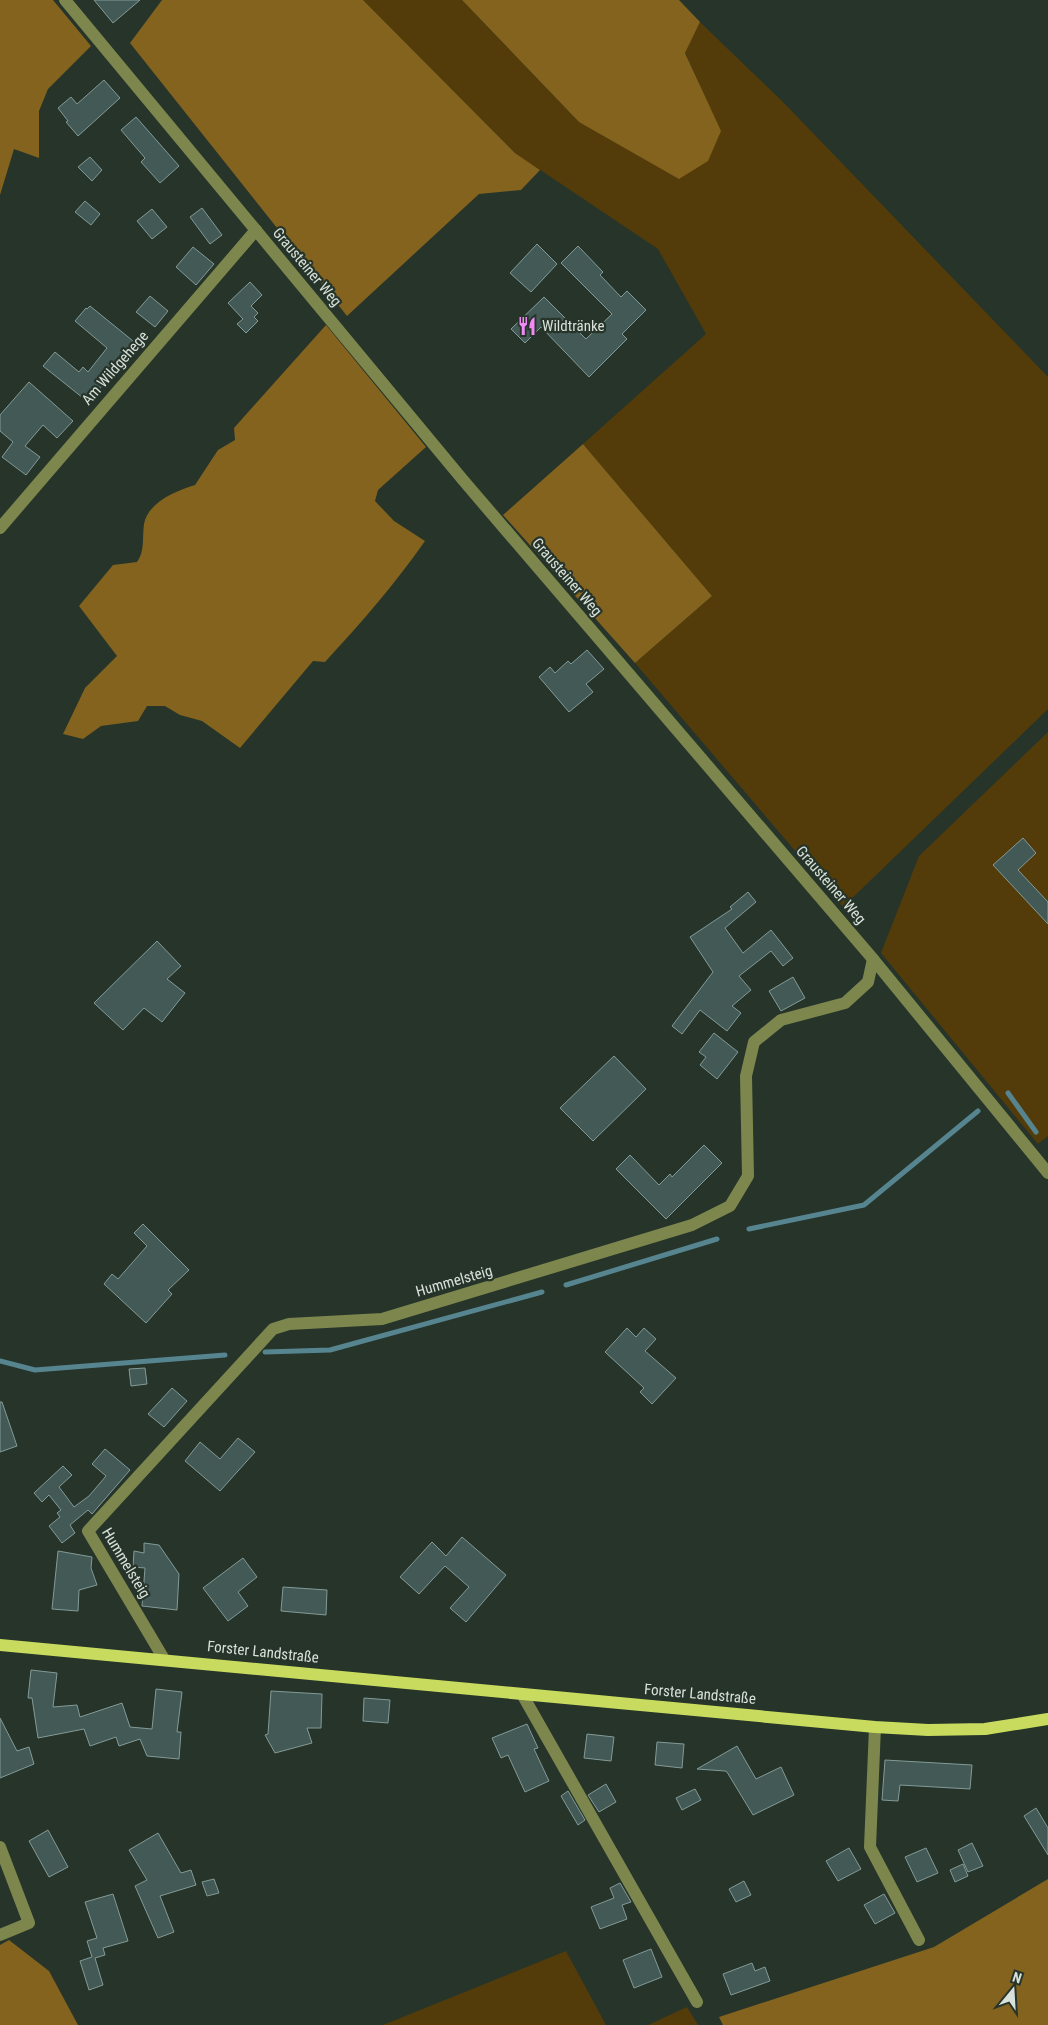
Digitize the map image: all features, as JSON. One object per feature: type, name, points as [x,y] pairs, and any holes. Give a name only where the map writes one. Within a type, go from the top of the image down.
[{"type":"main road","name":"Forster Landstraße","points":[[0,1645],[875,1727],[928,1730],[985,1729],[1048,1719]]},
{"type":"street","name":"Grausteiner Weg","points":[[65,0],[463,480],[873,959],[1048,1172]]},
{"type":"street","name":"Am Wildgehege","points":[[0,528],[256,230]]},
{"type":"street","name":"Hummelsteig","points":[[164,1659],[88,1531],[273,1329],[289,1324],[382,1319],[692,1225],[730,1206],[748,1176],[746,1076],[754,1042],[781,1020],[845,1003],[868,982],[873,959]]},
{"type":"street","points":[[522,1694],[696,2002]]},
{"type":"street","points":[[875,1727],[870,1847],[919,1940]]},
{"type":"street","points":[[0,1847],[29,1923],[0,1935]]},
{"type":"shaded area","points":[[0,0],[53,0],[91,46],[48,89],[39,111],[39,158],[14,149],[0,195]]},
{"type":"shaded area","points":[[162,0],[363,0],[515,153],[540,170],[521,190],[479,194],[347,316],[130,43]]},
{"type":"shaded area","points":[[363,0],[462,0],[579,122],[720,131],[685,52],[700,22],[784,103],[1048,377],[1048,709],[843,907],[635,663],[712,596],[583,444],[706,334],[658,249],[515,153]]},
{"type":"shaded area","points":[[462,0],[679,0],[700,22],[685,53],[721,131],[708,161],[679,179],[579,122]]},
{"type":"shaded area","points":[[326,325],[426,447],[378,490],[375,501],[394,521],[425,541],[390,588],[352,633],[325,662],[313,661],[240,748],[202,721],[180,715],[165,706],[147,706],[138,721],[101,726],[83,739],[63,734],[85,688],[117,656],[79,606],[113,565],[137,562],[142,549],[144,524],[151,509],[172,494],[195,485],[218,450],[235,440],[234,428]]},
{"type":"shaded area","points":[[583,444],[712,596],[635,663],[503,515]]},
{"type":"shaded area","points":[[1048,732],[1048,1136],[1038,1144],[881,953],[919,856]]},
{"type":"shaded area","points":[[1048,1879],[1048,2025],[723,2025],[719,2017],[934,1947]]},
{"type":"shaded area","points":[[9,1940],[49,1971],[78,2025],[0,2025],[0,1945]]},
{"type":"shaded area","points":[[566,1951],[606,2025],[383,2025]]},
{"type":"shaded area","points":[[687,2007],[698,2025],[648,2025]]},
{"type":"building","points":[[94,0],[140,0],[113,23]]},
{"type":"building","points":[[104,80],[120,98],[78,136],[66,122],[68,121],[58,108],[71,97],[77,104]]},
{"type":"building","points":[[136,117],[179,166],[160,183],[141,162],[145,158],[121,130]]},
{"type":"building","points":[[90,157],[102,170],[92,181],[78,167]]},
{"type":"building","points":[[85,201],[100,214],[91,225],[75,212]]},
{"type":"building","points":[[202,208],[222,235],[210,244],[190,217]]},
{"type":"building","points":[[152,209],[167,227],[152,239],[137,221]]},
{"type":"building","points":[[537,244],[557,264],[531,292],[510,273]]},
{"type":"building","points":[[578,246],[603,272],[600,275],[621,297],[627,291],[646,310],[622,334],[627,339],[589,377],[541,327],[525,343],[511,329],[544,297],[586,339],[612,314],[561,263]]},
{"type":"building","points":[[193,247],[214,264],[196,285],[176,267]]},
{"type":"building","points":[[250,282],[262,295],[251,306],[258,313],[254,317],[258,321],[246,333],[237,324],[243,319],[228,303]]},
{"type":"building","points":[[150,296],[168,311],[155,327],[136,312]]},
{"type":"building","points":[[90,306],[138,345],[88,402],[43,366],[55,352],[79,372],[83,367],[88,372],[107,348],[75,321]]},
{"type":"building","points":[[29,382],[73,421],[57,438],[43,425],[25,446],[40,457],[26,475],[2,457],[13,442],[0,431],[0,415]]},
{"type":"building","points":[[587,650],[604,669],[586,684],[593,692],[569,712],[539,677],[550,667],[555,673],[568,661],[571,664]]},
{"type":"building","points":[[1023,838],[1036,853],[1018,870],[1048,902],[1048,924],[993,865]]},
{"type":"building","points":[[748,892],[756,902],[725,928],[743,953],[771,930],[793,958],[783,966],[771,951],[739,976],[751,990],[732,1006],[741,1013],[727,1031],[700,1010],[682,1034],[672,1026],[713,972],[690,937],[732,909],[730,907]]},
{"type":"building","points":[[157,941],[181,966],[167,979],[185,993],[162,1022],[144,1008],[123,1030],[94,1003]]},
{"type":"building","points":[[793,977],[805,998],[781,1011],[769,991]]},
{"type":"building","points":[[714,1033],[738,1052],[717,1079],[700,1065],[706,1057],[699,1052]]},
{"type":"building","points":[[614,1056],[646,1089],[593,1141],[560,1108]]},
{"type":"building","points":[[704,1145],[722,1163],[666,1219],[616,1169],[630,1155],[659,1185],[670,1174],[672,1177]]},
{"type":"building","points":[[143,1224],[189,1270],[168,1290],[172,1294],[146,1323],[104,1284],[112,1274],[118,1279],[147,1246],[134,1233]]},
{"type":"building","points":[[627,1328],[636,1337],[644,1328],[656,1339],[645,1351],[676,1378],[652,1404],[640,1392],[644,1388],[605,1352]]},
{"type":"building","points":[[145,1368],[147,1384],[131,1386],[129,1369]]},
{"type":"building","points":[[172,1388],[187,1401],[164,1427],[148,1414]]},
{"type":"building","points":[[0,1402],[2,1402],[17,1446],[0,1452]]},
{"type":"building","points":[[238,1438],[255,1452],[220,1491],[185,1461],[200,1442],[220,1459]]},
{"type":"building","points":[[105,1449],[130,1470],[92,1514],[88,1510],[70,1525],[75,1533],[62,1543],[49,1526],[60,1517],[57,1513],[61,1510],[49,1495],[42,1502],[34,1493],[63,1466],[72,1475],[59,1487],[74,1507],[89,1496],[106,1476],[92,1464]]},
{"type":"building","points":[[462,1537],[506,1575],[466,1622],[450,1608],[469,1587],[445,1566],[419,1594],[400,1577],[432,1542],[446,1556]]},
{"type":"building","points":[[144,1543],[159,1545],[179,1574],[177,1610],[142,1606],[145,1568],[133,1567],[134,1551],[144,1553]]},
{"type":"building","points":[[58,1551],[92,1557],[91,1568],[97,1585],[79,1590],[78,1611],[52,1609]]},
{"type":"building","points":[[243,1558],[257,1577],[238,1592],[248,1606],[228,1621],[203,1588]]},
{"type":"building","points":[[283,1587],[327,1590],[326,1615],[281,1611]]},
{"type":"building","points":[[31,1670],[57,1673],[53,1707],[77,1705],[80,1717],[122,1703],[130,1727],[152,1729],[156,1689],[182,1692],[177,1732],[181,1732],[179,1759],[147,1756],[140,1739],[119,1746],[116,1737],[90,1746],[84,1729],[38,1738],[32,1698],[28,1698]]},
{"type":"building","points":[[271,1691],[322,1694],[321,1728],[307,1728],[312,1743],[275,1753],[265,1735],[268,1734]]},
{"type":"building","points":[[364,1698],[390,1700],[388,1723],[363,1721]]},
{"type":"building","points":[[0,1718],[17,1751],[29,1747],[34,1764],[0,1778]]},
{"type":"building","points":[[527,1724],[538,1748],[534,1749],[549,1781],[525,1792],[508,1755],[501,1758],[492,1738]]},
{"type":"building","points":[[587,1734],[614,1737],[611,1761],[584,1758]]},
{"type":"building","points":[[657,1742],[684,1744],[682,1768],[655,1765]]},
{"type":"building","points":[[737,1746],[756,1779],[781,1767],[794,1795],[753,1815],[727,1772],[697,1769]]},
{"type":"building","points":[[885,1760],[972,1765],[970,1789],[900,1785],[898,1801],[882,1800]]},
{"type":"building","points":[[606,1784],[616,1802],[599,1812],[588,1795]]},
{"type":"building","points":[[695,1789],[701,1800],[682,1810],[676,1798]]},
{"type":"building","points":[[568,1791],[585,1820],[578,1825],[561,1796]]},
{"type":"building","points":[[1036,1808],[1048,1828],[1048,1855],[1024,1816]]},
{"type":"building","points":[[48,1830],[68,1867],[49,1877],[29,1841]]},
{"type":"building","points":[[158,1833],[181,1873],[191,1870],[196,1885],[160,1896],[174,1932],[158,1938],[135,1886],[147,1880],[129,1850]]},
{"type":"building","points":[[972,1843],[983,1866],[968,1872],[958,1850]]},
{"type":"building","points":[[849,1848],[861,1869],[838,1881],[826,1861]]},
{"type":"building","points":[[926,1848],[938,1873],[917,1882],[905,1857]]},
{"type":"building","points":[[963,1864],[968,1876],[955,1882],[950,1870]]},
{"type":"building","points":[[214,1879],[219,1893],[207,1896],[202,1882]]},
{"type":"building","points":[[744,1881],[751,1895],[736,1902],[729,1889]]},
{"type":"building","points":[[620,1883],[631,1902],[622,1905],[627,1919],[600,1929],[591,1907],[614,1898],[610,1888]]},
{"type":"building","points":[[113,1894],[128,1941],[103,1948],[105,1955],[95,1958],[103,1985],[89,1990],[80,1961],[92,1957],[87,1941],[97,1938],[85,1902]]},
{"type":"building","points":[[884,1894],[895,1913],[875,1924],[864,1905]]},
{"type":"building","points":[[651,1949],[662,1977],[634,1988],[623,1960]]},
{"type":"building","points":[[752,1963],[755,1971],[765,1967],[770,1981],[731,1995],[723,1974]]},
{"type":"waterway","points":[[1008,1093],[1036,1132]]},
{"type":"waterway","points":[[749,1229],[864,1205],[978,1111]]},
{"type":"waterway","points":[[566,1285],[717,1239]]},
{"type":"waterway","points":[[265,1352],[330,1350],[542,1292]]},
{"type":"waterway","points":[[0,1361],[35,1370],[225,1355]]},
{"type":"place","name":"Wildtränke","points":[[527,326]]}]
